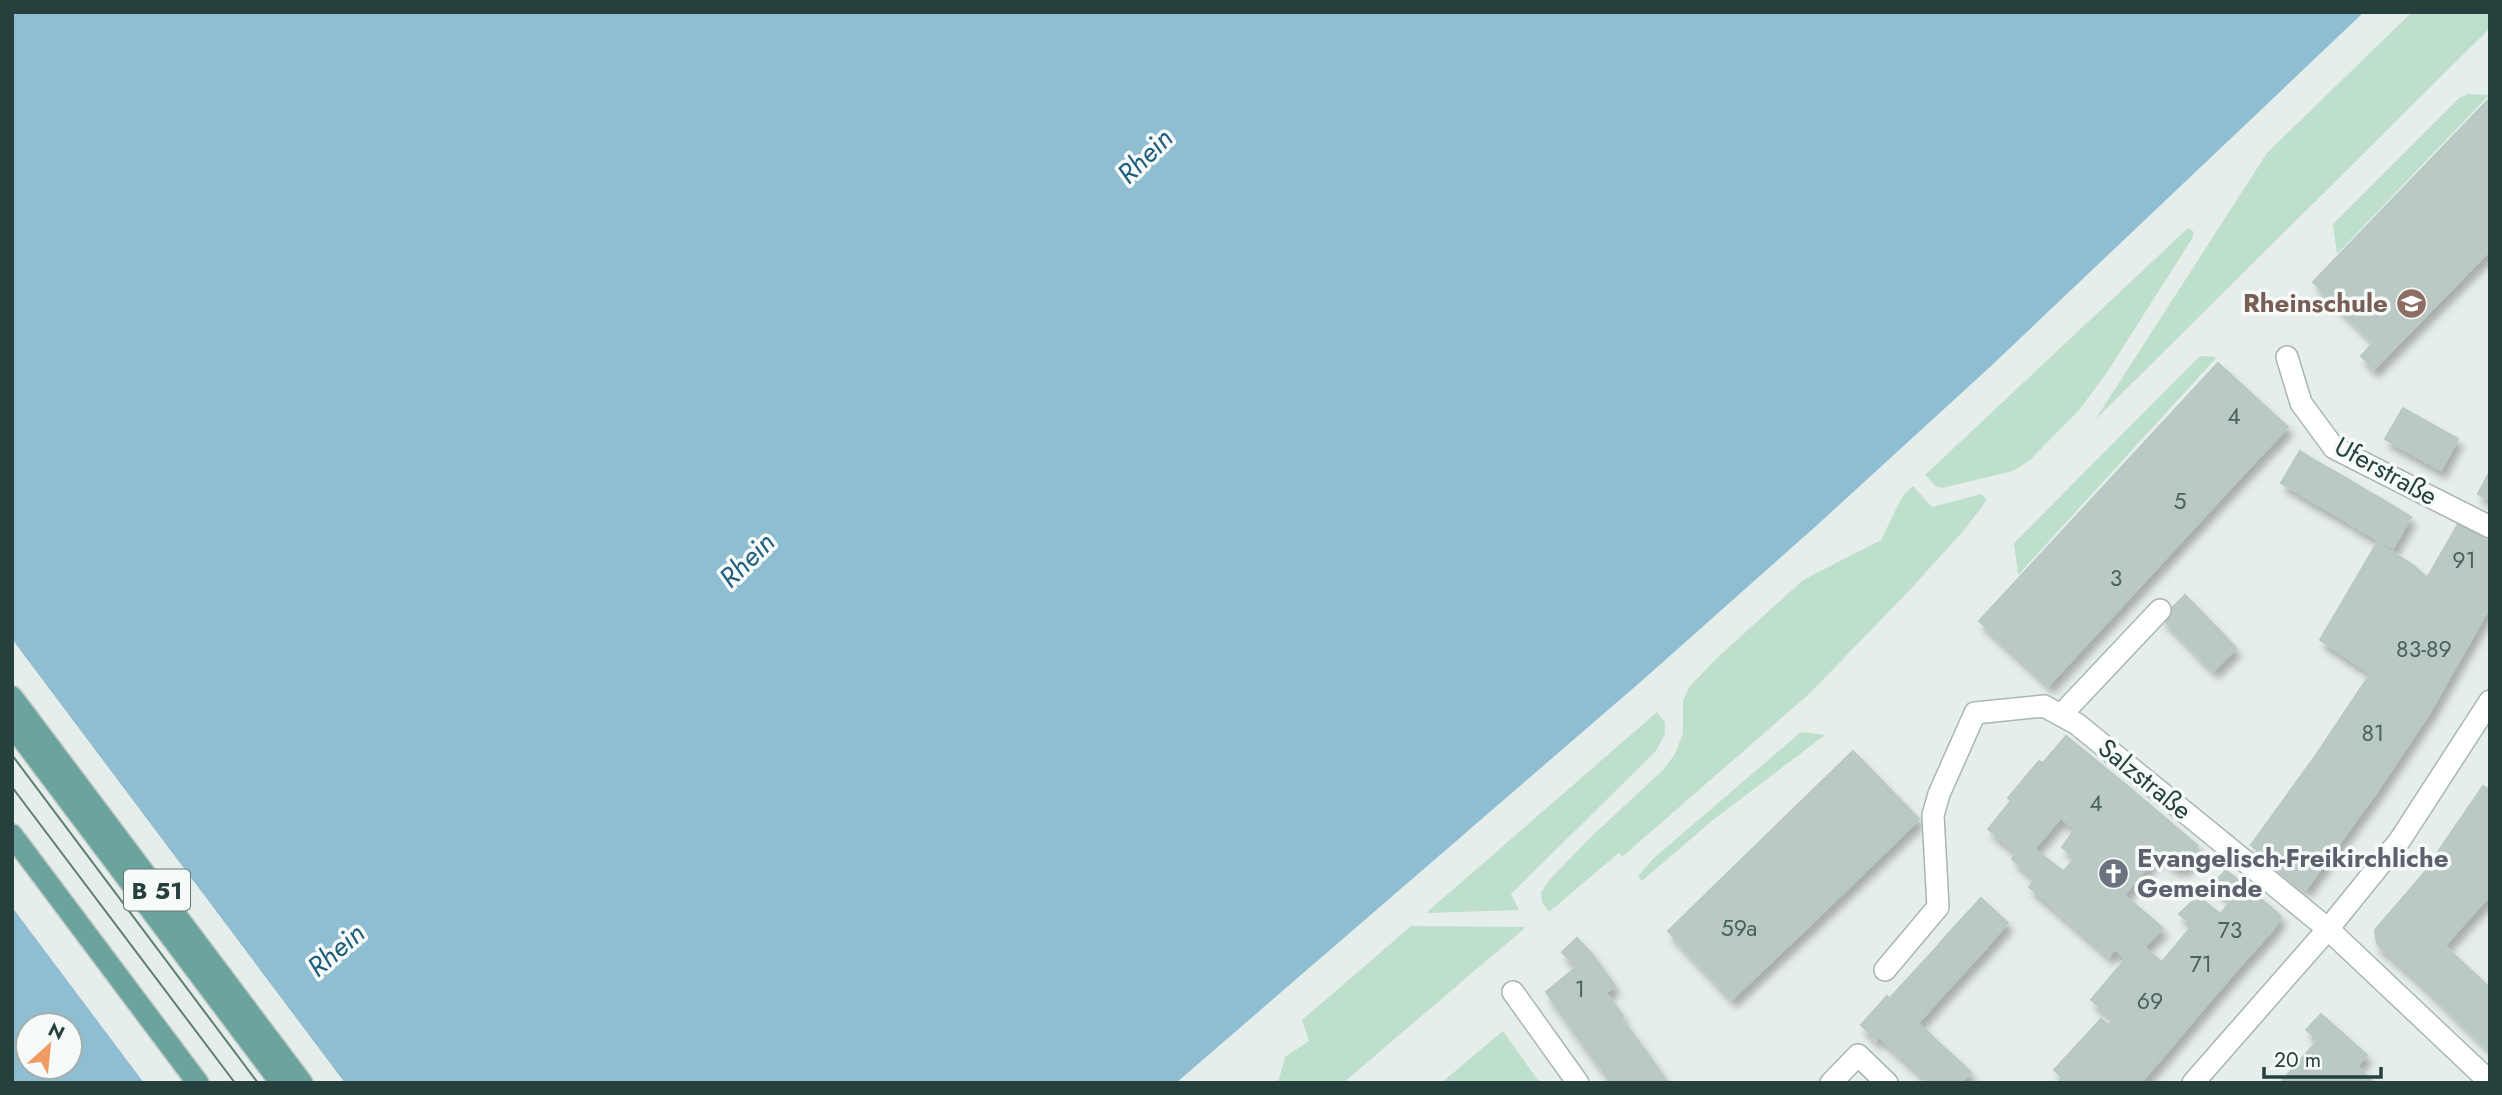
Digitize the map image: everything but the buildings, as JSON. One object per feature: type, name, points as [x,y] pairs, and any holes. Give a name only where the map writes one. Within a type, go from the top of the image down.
[{"type":"main road","name":"B 51","points":[[12,697],[302,1083]]},
{"type":"main road","name":"B 51","points":[[12,725],[281,1083]]},
{"type":"main road","points":[[12,835],[198,1083]]},
{"type":"street","name":"Uferstraße","points":[[2287,357],[2301,403],[2334,448],[2490,527]]},
{"type":"street","points":[[2061,715],[2160,610]]},
{"type":"street","points":[[2193,1083],[2328,929],[2400,840],[2490,701]]},
{"type":"street","name":"Salzstraße","points":[[1885,970],[1938,907],[1933,816],[1939,794],[1975,713],[2044,706],[2077,724],[2328,929],[2490,1082]]},
{"type":"street","points":[[1513,992],[1578,1083]]},
{"type":"street","points":[[1831,1083],[1858,1055],[1887,1083]]},
{"type":"green space","points":[[2412,12],[2490,12],[2490,28],[2095,420],[2267,153]]},
{"type":"green space","points":[[2468,94],[2489,95],[2337,254],[2333,224],[2459,98]]},
{"type":"green space","points":[[2188,228],[2193,231],[2193,237],[2106,374],[2079,410],[2030,460],[2013,471],[1942,488],[1925,475]]},
{"type":"green space","points":[[2200,356],[2217,357],[2018,575],[2014,543]]},
{"type":"green space","points":[[1913,486],[1932,507],[1981,494],[1987,500],[1965,529],[1907,593],[1809,694],[1622,857],[1619,853],[1549,912],[1542,902],[1541,893],[1550,879],[1663,770],[1675,754],[1683,733],[1683,700],[1690,686],[1803,580],[1881,540],[1902,497]]},
{"type":"green space","points":[[1657,712],[1665,722],[1665,734],[1656,751],[1511,894],[1519,910],[1426,913]]},
{"type":"green space","points":[[1801,732],[1825,735],[1713,820],[1642,881],[1638,876],[1654,858]]},
{"type":"green space","points":[[1411,926],[1526,927],[1343,1083],[1278,1083],[1285,1057],[1309,1041],[1302,1020]]},
{"type":"green space","points":[[1503,1031],[1540,1083],[1441,1083]]},
{"type":"water","name":"Rhein","points":[[12,12],[2364,12],[1991,366],[1815,527],[1645,678],[1176,1083],[12,1083]]},
{"type":"pier","points":[[12,639],[345,1083],[144,1083],[12,907]]},
{"type":"tram line","points":[[12,755],[258,1083]]},
{"type":"tram line","points":[[12,787],[235,1083]]},
{"type":"place","name":"Rheinschule","points":[[2411,303]]},
{"type":"place","name":"Evangelisch-Freikirchliche Gemeinde","points":[[2114,873]]}]
